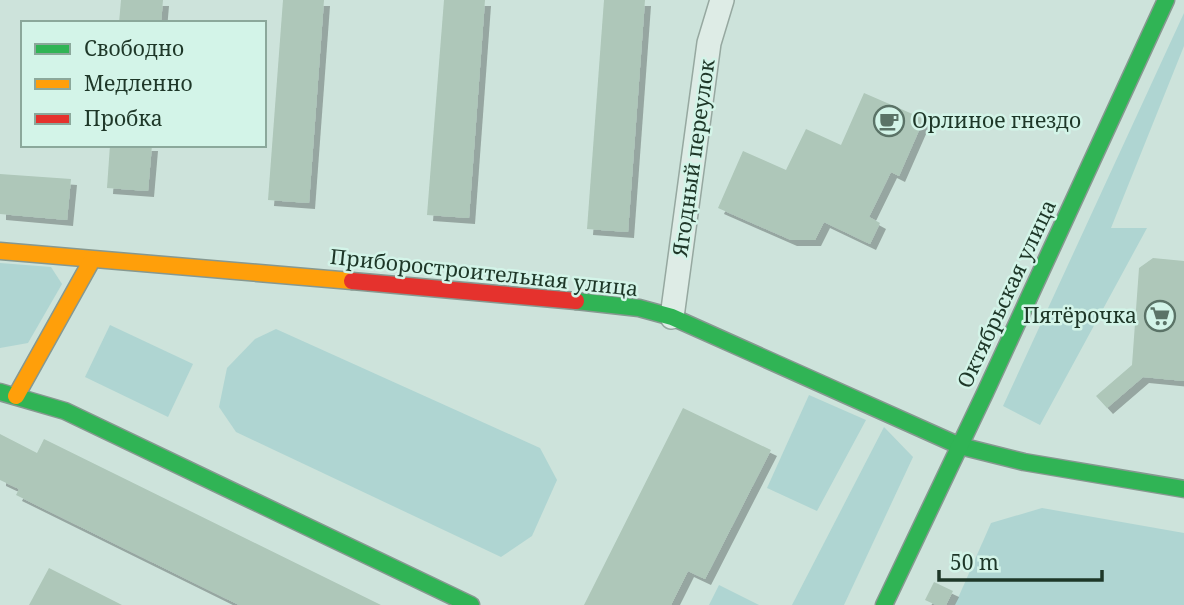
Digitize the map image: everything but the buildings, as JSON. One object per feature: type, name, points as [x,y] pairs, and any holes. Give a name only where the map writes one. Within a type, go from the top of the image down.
[{"type":"main road","name":"Октябрьская улица","points":[[884,605],[1166,0]]},
{"type":"main road","name":"Приборостроительная улица","points":[[0,251],[639,307],[672,317],[960,446],[1024,462],[1184,489]]},
{"type":"main road","points":[[92,260],[8,394],[65,411],[471,605]]},
{"type":"street","name":"Ягодный переулок","points":[[672,317],[709,43],[722,0]]},
{"type":"shaded area","points":[[1184,13],[1184,46],[1111,228],[1147,228],[1040,425],[1003,406]]},
{"type":"shaded area","points":[[0,263],[51,267],[62,284],[28,343],[0,348]]},
{"type":"shaded area","points":[[110,325],[193,364],[168,417],[85,377]]},
{"type":"shaded area","points":[[276,329],[540,448],[557,480],[532,536],[501,557],[236,432],[219,407],[227,368],[255,339]]},
{"type":"shaded area","points":[[809,395],[866,420],[817,511],[767,488]]},
{"type":"shaded area","points":[[884,427],[913,457],[844,605],[792,605]]},
{"type":"shaded area","points":[[1042,508],[1184,533],[1184,605],[955,605],[991,523]]},
{"type":"shaded area","points":[[719,585],[759,605],[709,605]]},
{"type":"traffic: fast","points":[[884,605],[1166,0]]},
{"type":"traffic: fast","points":[[576,301],[639,308],[672,317],[960,446],[1024,462],[1184,489]]},
{"type":"traffic: fast","points":[[0,392],[65,411],[471,605]]},
{"type":"traffic: slow","points":[[0,251],[352,281]]},
{"type":"traffic: slow","points":[[16,396],[92,260]]},
{"type":"traffic: jam","points":[[352,281],[576,301]]},
{"type":"place","name":"Орлиное гнездо","points":[[889,121]]},
{"type":"place","name":"Пятёрочка","points":[[1160,316]]}]
